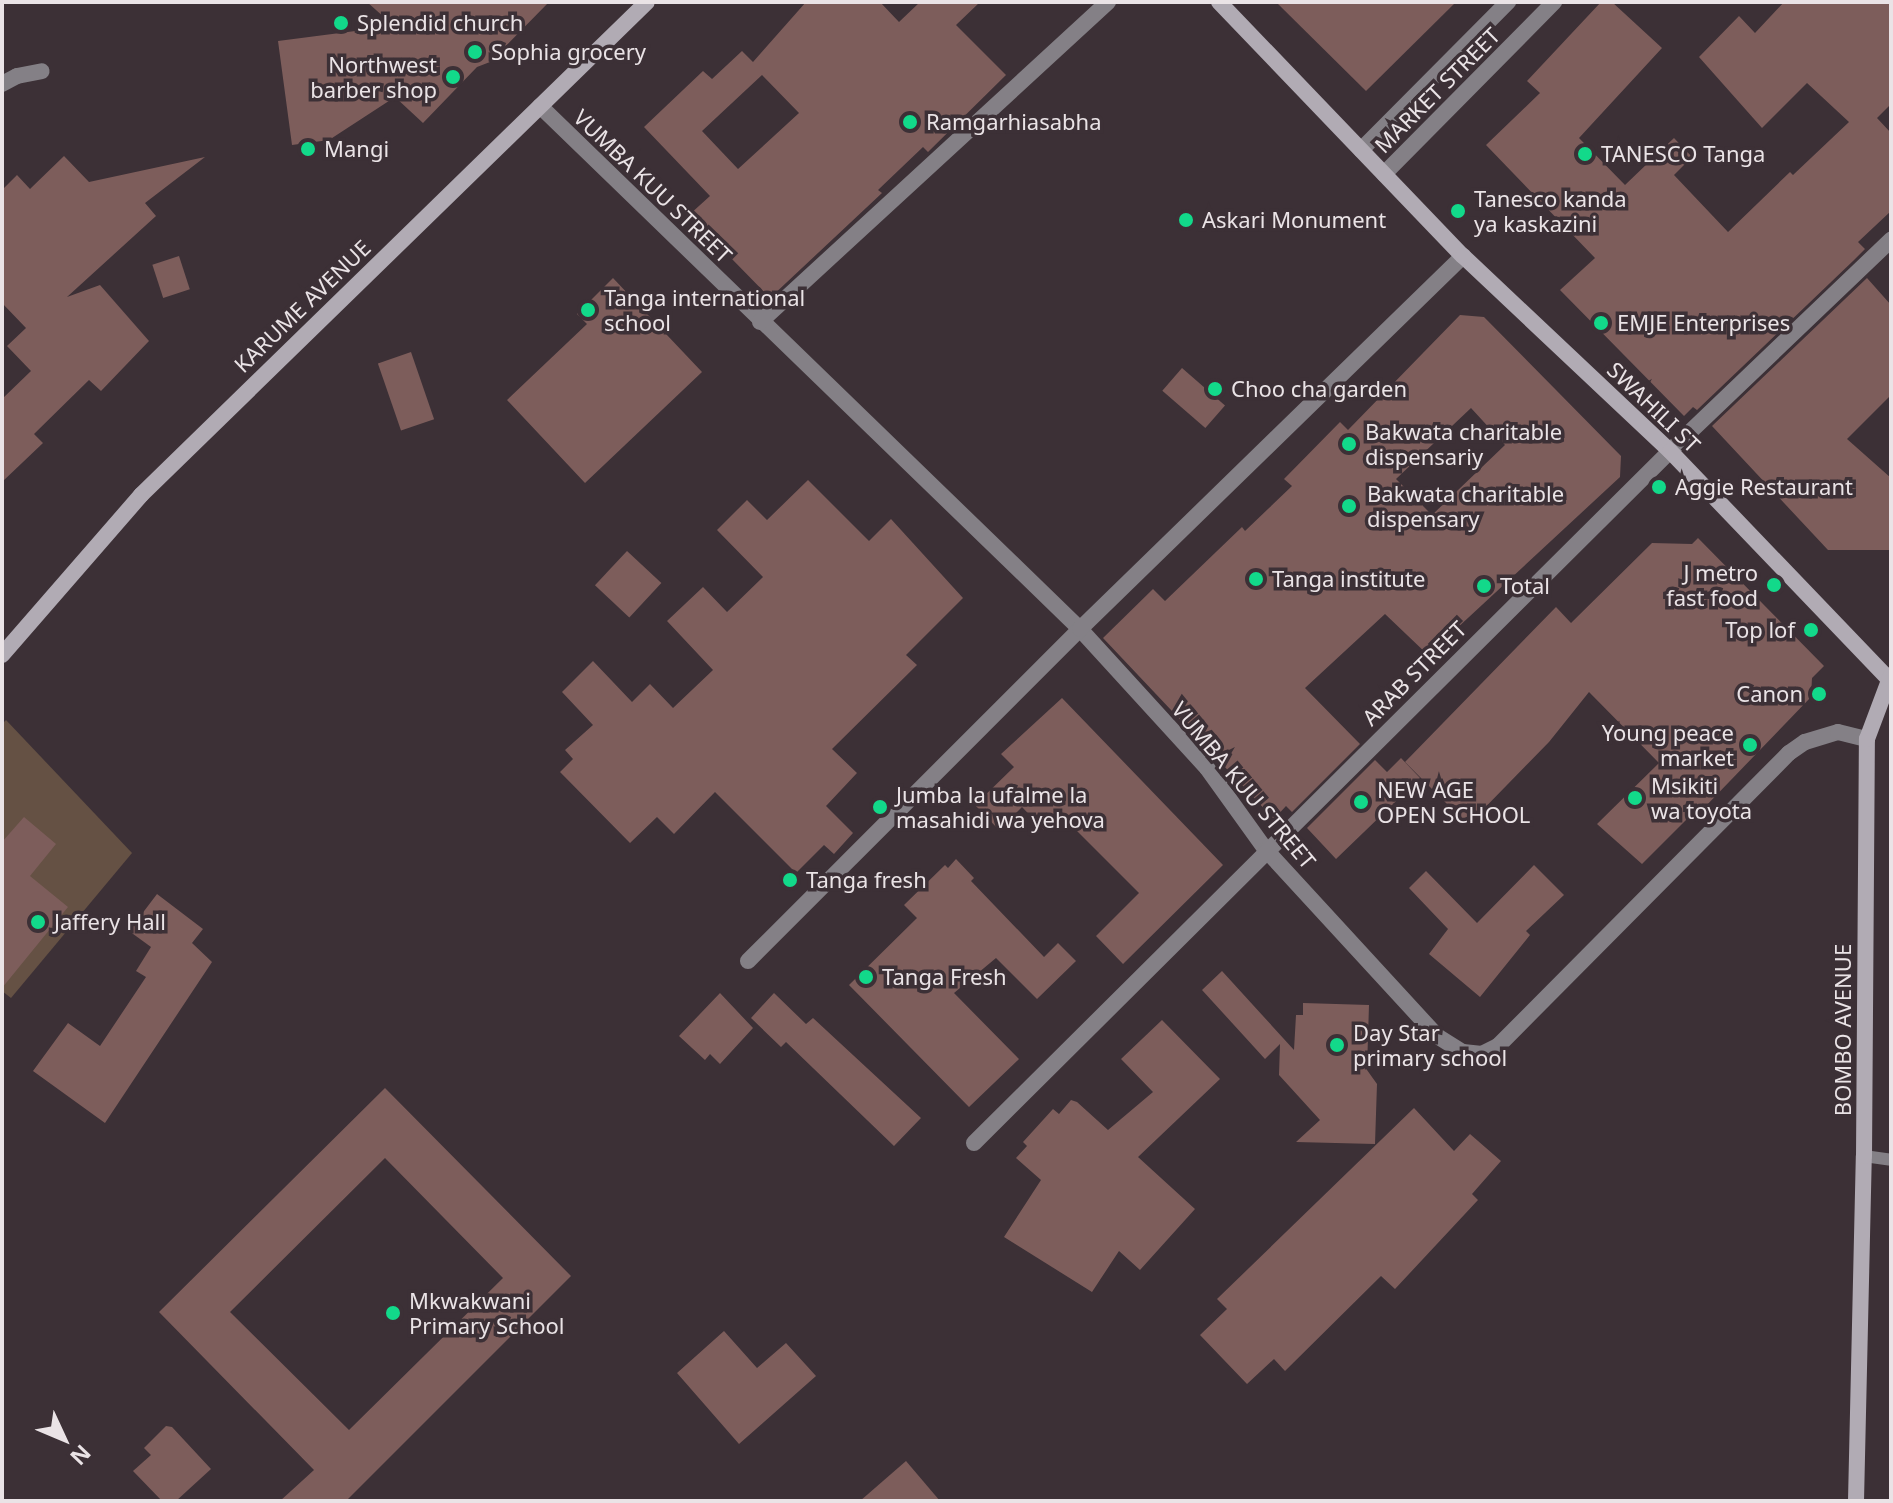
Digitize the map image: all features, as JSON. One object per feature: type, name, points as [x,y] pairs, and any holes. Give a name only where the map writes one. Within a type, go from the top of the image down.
[{"type":"street","name":"KARUME AVENUE","points":[[2,655],[141,495],[647,2]]},
{"type":"street","points":[[760,322],[1108,2]]},
{"type":"street","name":"SWAHILI ST","points":[[1219,2],[1463,256],[1670,451],[1890,676]]},
{"type":"street","name":"MARKET STREET","points":[[1361,150],[1508,2]]},
{"type":"street","name":"MARKET STREET","points":[[1384,174],[1554,2]]},
{"type":"street","points":[[2,84],[17,76],[42,71]]},
{"type":"street","name":"VUMBA KUU STREET","points":[[540,106],[1080,629],[1207,768],[1266,850],[1437,1036],[1463,1052],[1482,1054],[1498,1046],[1789,753],[1805,742],[1838,732],[1867,739]]},
{"type":"street","name":"ARAB STREET","points":[[974,1143],[1670,451],[1891,240]]},
{"type":"street","points":[[748,961],[1080,629],[1463,256]]},
{"type":"street","name":"BOMBO AVENUE","points":[[1856,1501],[1864,1156],[1867,739],[1890,676]]},
{"type":"lane","points":[[1864,1156],[1891,1160]]},
{"type":"shaded area","name":"Jaffery Hall","points":[[6,720],[132,853],[11,998],[2,991],[2,724]]},
{"type":"building","points":[[367,2],[549,2],[490,62],[477,67],[423,123],[395,97],[329,140],[292,145],[278,41],[394,26]]},
{"type":"building","points":[[806,2],[880,2],[899,22],[920,2],[980,2],[956,25],[1006,75],[928,152],[923,147],[878,190],[882,193],[770,298],[689,215],[710,196],[644,127],[703,71],[712,79],[742,51],[753,62]],"holes":[[[762,75],[799,113],[738,169],[702,131]]]},
{"type":"building","points":[[1276,2],[1456,2],[1366,91]]},
{"type":"building","points":[[1601,2],[1612,2],[1662,48],[1579,138],[1625,185],[1674,138],[1692,157],[1674,175],[1728,232],[1790,172],[1793,175],[1849,122],[1807,83],[1762,128],[1699,57],[1739,16],[1755,33],[1784,2],[1891,2],[1891,104],[1877,118],[1891,133],[1891,211],[1858,242],[1865,249],[1853,261],[1697,410],[1693,407],[1684,416],[1560,290],[1595,258],[1486,145],[1540,93],[1527,81]]},
{"type":"building","points":[[64,156],[89,182],[205,157],[145,203],[156,216],[67,297],[100,285],[149,341],[101,391],[89,380],[34,434],[43,443],[2,482],[2,399],[31,371],[7,346],[26,328],[2,303],[2,190],[17,175],[30,189]]},
{"type":"building","points":[[179,256],[190,289],[163,298],[152,265]]},
{"type":"building","points":[[613,278],[702,372],[585,483],[507,400],[587,324],[577,314]]},
{"type":"building","points":[[1867,278],[1891,305],[1891,395],[1847,439],[1891,478],[1891,550],[1828,550],[1712,426]]},
{"type":"building","points":[[1460,315],[1484,317],[1621,456],[1620,477],[1428,655],[1385,614],[1305,688],[1360,744],[1292,812],[1286,806],[1274,819],[1103,638],[1153,589],[1165,601],[1242,527],[1245,531],[1292,486],[1284,479],[1340,422],[1348,430]],"holes":[[[1471,408],[1505,445],[1432,515],[1396,479]]]},
{"type":"building","points":[[411,352],[434,419],[401,431],[378,363]]},
{"type":"building","points":[[1182,368],[1225,405],[1205,428],[1162,391]]},
{"type":"building","points":[[808,480],[869,541],[891,519],[963,598],[906,655],[917,665],[832,749],[857,773],[826,806],[853,833],[834,854],[824,845],[796,873],[715,792],[674,834],[657,817],[630,843],[560,772],[573,759],[565,750],[593,725],[562,692],[593,661],[632,702],[650,684],[673,708],[713,670],[667,621],[703,587],[727,612],[763,577],[717,530],[747,500],[767,520]]},
{"type":"building","points":[[1698,538],[1824,666],[1812,678],[1811,697],[1703,809],[1700,806],[1642,864],[1597,824],[1659,763],[1589,692],[1549,742],[1468,825],[1405,762],[1556,607],[1571,623],[1652,543],[1692,544]]},
{"type":"building","points":[[627,551],[661,583],[629,617],[595,585]]},
{"type":"building","points":[[1062,698],[1223,865],[1123,964],[1096,936],[1139,893],[1060,814],[1044,830],[1022,807],[999,830],[975,805],[1014,767],[1001,754]]},
{"type":"building","points":[[1401,758],[1420,778],[1336,859],[1307,828],[1375,760],[1387,772]]},
{"type":"building","points":[[24,817],[56,844],[30,876],[68,907],[2,988],[2,842]]},
{"type":"building","points":[[956,859],[974,878],[971,881],[1044,957],[1058,943],[1076,961],[1037,999],[996,958],[954,993],[1019,1059],[969,1107],[849,985],[917,918],[904,905],[945,865],[948,868]]},
{"type":"building","points":[[1534,865],[1564,895],[1526,931],[1530,935],[1480,997],[1429,954],[1448,929],[1409,888],[1426,871],[1477,923]]},
{"type":"building","points":[[157,894],[203,929],[192,943],[212,962],[105,1123],[33,1071],[68,1023],[100,1046],[146,977],[136,971],[151,947],[129,931]]},
{"type":"building","points":[[1222,971],[1294,1050],[1296,1015],[1303,1015],[1303,1003],[1369,1005],[1367,1070],[1377,1084],[1375,1144],[1296,1142],[1320,1120],[1279,1075],[1280,1044],[1265,1059],[1202,990]]},
{"type":"building","points":[[720,993],[753,1028],[720,1064],[710,1054],[705,1060],[679,1036]]},
{"type":"building","points":[[774,993],[806,1024],[813,1018],[921,1118],[894,1146],[786,1042],[781,1047],[751,1018]]},
{"type":"building","points":[[1162,1020],[1220,1079],[1138,1157],[1195,1209],[1140,1270],[1119,1251],[1092,1292],[1004,1237],[1041,1180],[1016,1158],[1027,1146],[1023,1142],[1053,1109],[1059,1114],[1071,1100],[1108,1130],[1153,1092],[1121,1059]]},
{"type":"building","points":[[385,1088],[571,1276],[346,1501],[280,1501],[314,1470],[159,1312]],"holes":[[[385,1158],[503,1278],[349,1430],[230,1312]]]},
{"type":"building","points":[[1414,1108],[1454,1151],[1470,1134],[1501,1161],[1472,1194],[1478,1200],[1395,1289],[1381,1276],[1285,1371],[1274,1359],[1247,1384],[1200,1335],[1227,1309],[1217,1299]]},
{"type":"building","points":[[724,1331],[757,1368],[786,1343],[816,1376],[739,1444],[677,1373]]},
{"type":"building","points":[[166,1426],[172,1427],[211,1469],[176,1501],[162,1501],[133,1471],[151,1455],[144,1448]]},
{"type":"building","points":[[906,1461],[940,1501],[860,1501]]},
{"type":"place","name":"Splendid church","points":[[341,23]]},
{"type":"place","name":"Sophia grocery","points":[[475,52]]},
{"type":"place","name":"Northwest barber shop","points":[[453,77]]},
{"type":"place","name":"Ramgarhiasabha","points":[[910,122]]},
{"type":"place","name":"Mangi","points":[[308,149]]},
{"type":"place","name":"TANESCO Tanga","points":[[1585,154]]},
{"type":"place","name":"Tanesco kanda ya kaskazini","points":[[1458,211]]},
{"type":"place","name":"Askari Monument","points":[[1186,220]]},
{"type":"place","name":"Tanga international school","points":[[588,310]]},
{"type":"place","name":"EMJE Enterprises","points":[[1601,323]]},
{"type":"place","name":"Choo cha garden","points":[[1215,389]]},
{"type":"place","name":"Bakwata charitable dispensariy","points":[[1349,444]]},
{"type":"place","name":"Aggie Restaurant","points":[[1659,487]]},
{"type":"place","name":"Bakwata charitable dispensary","points":[[1349,506]]},
{"type":"place","name":"Tanga institute","points":[[1256,579]]},
{"type":"place","name":"J metro fast food","points":[[1774,585]]},
{"type":"place","name":"Total","points":[[1484,586]]},
{"type":"place","name":"Top lof","points":[[1811,630]]},
{"type":"place","name":"Canon","points":[[1819,694]]},
{"type":"place","name":"Young peace market","points":[[1750,745]]},
{"type":"place","name":"Msikiti wa toyota","points":[[1635,798]]},
{"type":"place","name":"NEW AGE OPEN SCHOOL","points":[[1361,802]]},
{"type":"place","name":"Jumba la ufalme la masahidi wa yehova","points":[[880,807]]},
{"type":"place","name":"Tanga fresh","points":[[790,880]]},
{"type":"place","name":"Jaffery Hall","points":[[38,922]]},
{"type":"place","name":"Tanga Fresh","points":[[866,977]]},
{"type":"place","name":"Day Star primary school","points":[[1337,1045]]},
{"type":"place","name":"Mkwakwani Primary School","points":[[393,1313]]}]
